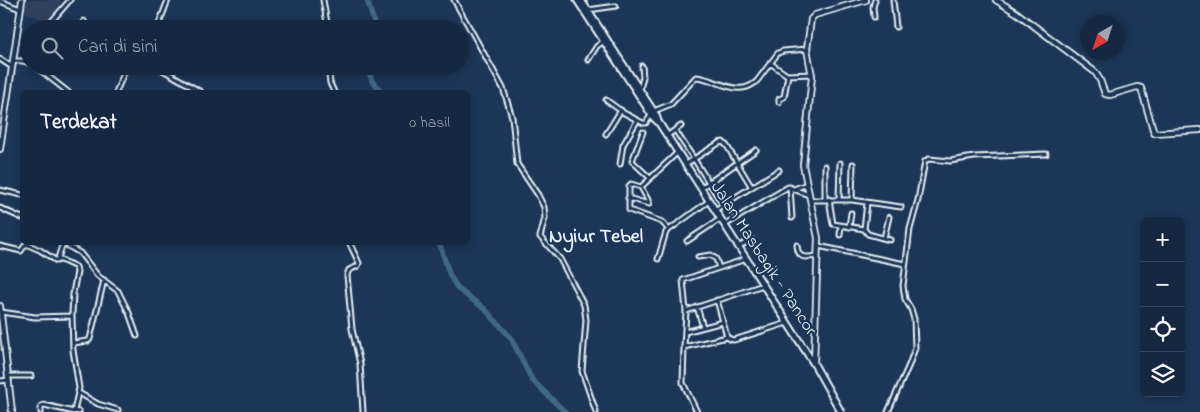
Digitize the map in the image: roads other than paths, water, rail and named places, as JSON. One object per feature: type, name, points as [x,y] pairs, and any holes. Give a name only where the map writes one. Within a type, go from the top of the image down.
[{"type":"main road","name":"Jalan Masbagik - Pancor","points":[[577,0],[640,90],[652,113]]},
{"type":"main road","name":"Jalan Masbagik - Pancor","points":[[582,0],[605,40],[814,364],[841,412]]},
{"type":"street","points":[[0,149],[22,0]]},
{"type":"street","points":[[53,20],[70,0]]},
{"type":"street","points":[[162,20],[168,0]]},
{"type":"street","points":[[322,0],[326,20]]},
{"type":"street","points":[[454,0],[465,20]]},
{"type":"street","points":[[814,364],[818,246],[817,232],[803,165],[812,74],[807,49],[813,16],[866,0]]},
{"type":"street","points":[[874,17],[873,7],[875,0]]},
{"type":"street","points":[[893,0],[896,27]]},
{"type":"street","points":[[996,0],[1017,13],[1095,72],[1100,80],[1104,94],[1110,95],[1137,87],[1141,88],[1154,133],[1200,130]]},
{"type":"street","points":[[0,2],[20,9]]},
{"type":"street","points":[[588,10],[616,6]]},
{"type":"street","points":[[470,29],[502,88],[512,117],[517,164],[544,207],[545,218],[540,237],[560,259],[584,304],[586,320],[582,371],[596,412]]},
{"type":"street","points":[[588,60],[597,46],[605,40]]},
{"type":"street","points":[[606,100],[637,121],[646,123],[652,113],[671,104],[696,77],[708,79],[730,88],[746,87],[757,81],[776,55],[781,52],[807,49]]},
{"type":"street","points":[[0,60],[12,64],[20,61]]},
{"type":"street","points":[[770,63],[788,75],[812,74]]},
{"type":"street","points":[[640,90],[643,77],[642,66]]},
{"type":"street","points":[[46,75],[65,90]]},
{"type":"street","points":[[117,90],[123,75]]},
{"type":"street","points":[[172,75],[188,83],[195,90]]},
{"type":"street","points":[[329,75],[333,90]]},
{"type":"street","points":[[778,102],[779,99],[784,97],[788,75]]},
{"type":"street","points":[[606,134],[621,110]]},
{"type":"street","points":[[620,164],[622,147],[637,121]]},
{"type":"street","points":[[667,136],[681,126]]},
{"type":"street","points":[[675,130],[723,205]]},
{"type":"street","points":[[643,132],[632,161],[650,178]]},
{"type":"street","points":[[685,164],[721,142],[727,146],[751,186]]},
{"type":"street","points":[[701,189],[756,150]]},
{"type":"street","points":[[641,187],[678,152]]},
{"type":"street","points":[[888,412],[910,364],[915,348],[914,319],[904,294],[905,264],[910,229],[927,159],[950,161],[974,157],[1046,154]]},
{"type":"street","points":[[839,199],[840,163]]},
{"type":"street","points":[[852,200],[853,164]]},
{"type":"street","points":[[825,166],[827,199],[832,224],[864,229]]},
{"type":"street","points":[[715,210],[779,170]]},
{"type":"street","points":[[628,198],[649,204],[641,187],[630,184],[628,198],[630,210],[662,222],[669,230]]},
{"type":"street","points":[[794,189],[807,184]]},
{"type":"street","points":[[790,187],[792,218]]},
{"type":"street","points":[[724,225],[790,187],[810,198],[852,200],[901,208]]},
{"type":"street","points":[[0,190],[20,195]]},
{"type":"street","points":[[658,259],[665,233],[709,201]]},
{"type":"street","points":[[867,202],[864,229],[867,234],[890,240]]},
{"type":"street","points":[[0,208],[20,217]]},
{"type":"street","points":[[849,227],[851,213]]},
{"type":"street","points":[[884,238],[889,217]]},
{"type":"street","points":[[687,241],[720,219]]},
{"type":"street","points":[[840,235],[842,226]]},
{"type":"street","points":[[739,247],[751,239]]},
{"type":"street","points":[[0,246],[21,251],[25,245]]},
{"type":"street","points":[[28,245],[57,261],[61,260],[72,264],[77,269],[73,293],[72,343],[79,393],[74,411]]},
{"type":"street","points":[[57,261],[63,245]]},
{"type":"street","points":[[68,245],[80,253],[97,274],[114,287],[120,295],[137,336]]},
{"type":"street","points":[[350,245],[359,263],[358,266],[349,270],[347,275],[352,329],[360,364],[363,412]]},
{"type":"street","points":[[797,245],[800,255],[806,257],[817,256]]},
{"type":"street","points":[[818,246],[905,264]]},
{"type":"street","points":[[698,257],[711,255],[716,259],[719,268]]},
{"type":"street","points":[[697,412],[684,383],[686,311],[682,280],[746,258]]},
{"type":"street","points":[[72,343],[88,342],[90,339],[104,280]]},
{"type":"street","points":[[686,311],[763,285]]},
{"type":"street","points":[[717,300],[727,337]]},
{"type":"street","points":[[0,306],[12,412]]},
{"type":"street","points":[[697,307],[702,327]]},
{"type":"street","points":[[0,312],[41,317],[72,316]]},
{"type":"street","points":[[685,332],[723,322]]},
{"type":"street","points":[[684,347],[727,337],[734,340],[787,323]]},
{"type":"street","points":[[0,380],[31,376]]},
{"type":"street","points":[[79,393],[98,404],[118,410]]},
{"type":"street","points":[[41,412],[41,406],[44,405],[79,412]]},
{"type":"waterway","points":[[367,0],[373,20]]},
{"type":"waterway","points":[[370,75],[372,81],[380,90]]},
{"type":"waterway","points":[[440,245],[450,276],[458,289],[485,309],[511,338],[532,380],[565,412]]},
{"type":"district","name":"Nyiur Tebel","points":[[596,237]]}]
